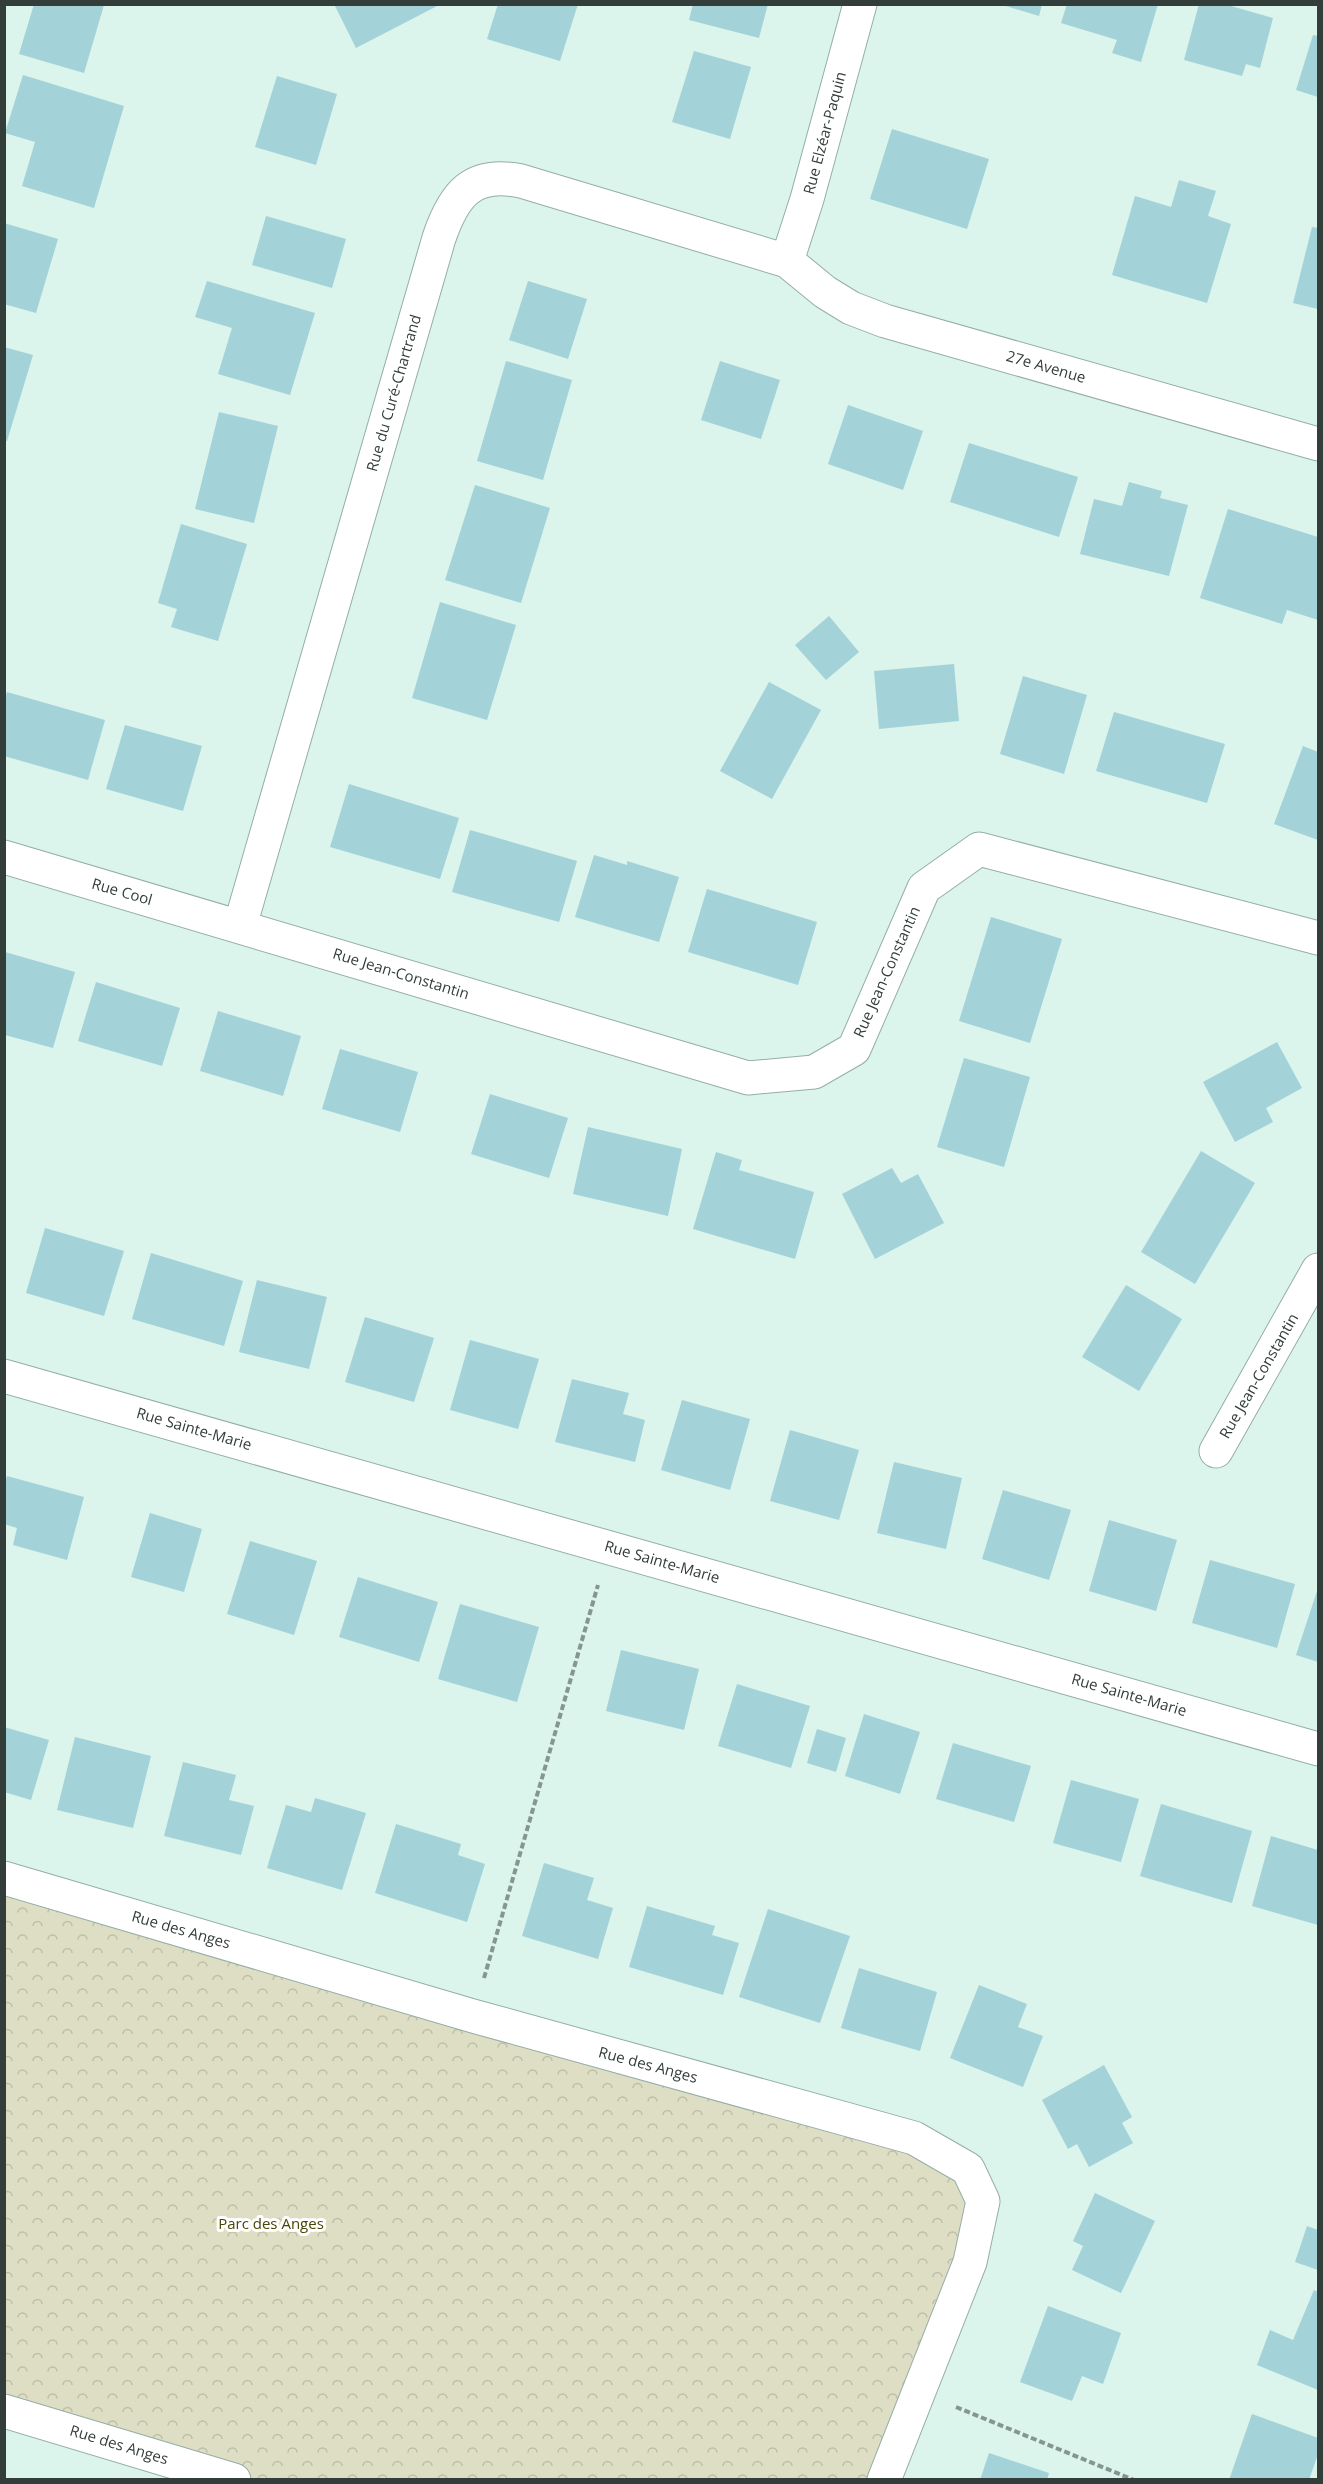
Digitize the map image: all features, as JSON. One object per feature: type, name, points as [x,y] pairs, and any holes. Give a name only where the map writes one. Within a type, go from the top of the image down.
[{"type":"street","name":"Rue Elzéar-Paquin","points":[[787,261],[807,199],[860,4]]},
{"type":"street","name":"Rue du Curé-Chartrand","points":[[240,926],[439,238],[453,204],[475,183],[502,177],[787,261]]},
{"type":"street","name":"27e Avenue","points":[[787,261],[825,292],[851,308],[885,321],[1318,444]]},
{"type":"street","name":"Rue Jean-Constantin","points":[[240,926],[748,1078],[814,1072],[854,1049],[924,888],[979,849],[1318,938]]},
{"type":"street","name":"Rue Cool","points":[[4,857],[240,926]]},
{"type":"street","name":"Rue Jean-Constantin","points":[[1216,1450],[1318,1270]]},
{"type":"street","name":"Rue Sainte-Marie","points":[[4,1376],[1318,1749]]},
{"type":"street","name":"Rue des Anges","points":[[4,1878],[473,2016],[914,2138],[968,2169],[983,2201],[970,2262],[917,2391],[884,2480]]},
{"type":"street","name":"Rue des Anges","points":[[4,2411],[234,2480]]},
{"type":"path","points":[[473,2016],[608,1547]]},
{"type":"path","points":[[917,2391],[1134,2480]]},
{"type":"green space","name":"Parc des Anges","points":[[4,1878],[914,2138],[983,2201],[884,2479],[234,2479],[5,2411]]},
{"type":"building","points":[[34,4],[104,5],[84,73],[19,54]]},
{"type":"building","points":[[334,4],[441,4],[356,48]]},
{"type":"building","points":[[498,4],[578,4],[560,61],[487,39]]},
{"type":"building","points":[[693,4],[768,4],[759,38],[689,20]]},
{"type":"building","points":[[999,4],[1042,4],[1039,16]]},
{"type":"building","points":[[1067,4],[1158,4],[1141,62],[1112,53],[1117,40],[1061,23]]},
{"type":"building","points":[[1199,4],[1224,4],[1273,18],[1260,68],[1246,64],[1242,76],[1184,60]]},
{"type":"building","points":[[1313,35],[1318,36],[1318,97],[1296,90]]},
{"type":"building","points":[[694,51],[751,67],[730,139],[672,122]]},
{"type":"building","points":[[23,75],[124,106],[94,208],[22,186],[35,142],[5,133]]},
{"type":"building","points":[[277,76],[337,94],[316,165],[255,147]]},
{"type":"building","points":[[892,129],[989,159],[967,229],[870,199]]},
{"type":"building","points":[[1179,180],[1216,191],[1208,216],[1231,224],[1207,303],[1112,275],[1135,196],[1171,207]]},
{"type":"building","points":[[266,216],[346,239],[332,288],[252,265]]},
{"type":"building","points":[[4,223],[58,239],[36,313],[4,304]]},
{"type":"building","points":[[1312,227],[1318,228],[1318,309],[1293,303]]},
{"type":"building","points":[[207,281],[315,313],[290,395],[218,374],[232,328],[195,317]]},
{"type":"building","points":[[528,281],[587,299],[568,359],[509,340]]},
{"type":"building","points":[[4,347],[33,355],[7,441],[4,441]]},
{"type":"building","points":[[506,361],[572,380],[543,480],[477,461]]},
{"type":"building","points":[[720,361],[780,380],[761,439],[701,420]]},
{"type":"building","points":[[848,405],[923,431],[903,490],[828,464]]},
{"type":"building","points":[[219,412],[278,426],[254,523],[195,509]]},
{"type":"building","points":[[969,443],[1078,477],[1059,537],[950,502]]},
{"type":"building","points":[[1129,482],[1162,491],[1160,498],[1188,505],[1169,576],[1080,554],[1094,499],[1122,506]]},
{"type":"building","points":[[475,485],[550,508],[521,603],[445,580]]},
{"type":"building","points":[[1228,509],[1318,537],[1318,620],[1287,610],[1282,624],[1200,598]]},
{"type":"building","points":[[181,524],[247,544],[218,641],[171,627],[177,609],[158,603]]},
{"type":"building","points":[[440,602],[516,625],[487,720],[412,698]]},
{"type":"building","points":[[829,616],[859,652],[826,680],[795,645]]},
{"type":"building","points":[[954,664],[959,721],[879,729],[874,671]]},
{"type":"building","points":[[1023,676],[1087,695],[1064,774],[1000,754]]},
{"type":"building","points":[[769,682],[821,710],[772,799],[720,771]]},
{"type":"building","points":[[7,692],[105,720],[88,780],[4,756],[4,701]]},
{"type":"building","points":[[1114,712],[1225,744],[1207,803],[1096,771]]},
{"type":"building","points":[[125,725],[202,746],[183,811],[106,789]]},
{"type":"building","points":[[1303,746],[1318,752],[1318,840],[1274,824]]},
{"type":"building","points":[[349,784],[459,818],[440,879],[330,847]]},
{"type":"building","points":[[470,830],[577,861],[559,922],[452,892]]},
{"type":"building","points":[[594,855],[627,865],[627,861],[679,877],[659,942],[575,917]]},
{"type":"building","points":[[707,889],[817,922],[798,985],[688,952]]},
{"type":"building","points":[[991,917],[1062,939],[1030,1043],[959,1021]]},
{"type":"building","points":[[5,952],[75,972],[53,1048],[5,1035]]},
{"type":"building","points":[[96,982],[180,1008],[162,1066],[78,1041]]},
{"type":"building","points":[[218,1011],[301,1036],[283,1096],[200,1071]]},
{"type":"building","points":[[1277,1042],[1302,1088],[1266,1108],[1273,1122],[1235,1142],[1203,1082]]},
{"type":"building","points":[[340,1049],[418,1072],[400,1132],[322,1109]]},
{"type":"building","points":[[964,1058],[1030,1077],[1004,1167],[937,1147]]},
{"type":"building","points":[[490,1094],[568,1118],[549,1178],[471,1154]]},
{"type":"building","points":[[588,1127],[682,1149],[668,1216],[573,1194]]},
{"type":"building","points":[[1201,1151],[1255,1183],[1195,1284],[1141,1252]]},
{"type":"building","points":[[716,1152],[742,1160],[739,1170],[814,1192],[795,1259],[693,1229]]},
{"type":"building","points":[[892,1168],[901,1183],[918,1174],[944,1223],[875,1259],[842,1194]]},
{"type":"building","points":[[45,1228],[124,1251],[104,1316],[26,1293]]},
{"type":"building","points":[[151,1253],[243,1281],[224,1346],[132,1319]]},
{"type":"building","points":[[257,1280],[327,1297],[309,1369],[239,1352]]},
{"type":"building","points":[[1126,1285],[1182,1319],[1139,1391],[1082,1357]]},
{"type":"building","points":[[365,1317],[434,1338],[414,1402],[345,1382]]},
{"type":"building","points":[[470,1340],[539,1359],[518,1429],[450,1410]]},
{"type":"building","points":[[572,1379],[629,1393],[623,1414],[645,1420],[635,1462],[555,1442]]},
{"type":"building","points":[[682,1400],[750,1419],[730,1490],[661,1470]]},
{"type":"building","points":[[790,1430],[859,1450],[839,1520],[770,1501]]},
{"type":"building","points":[[894,1462],[962,1478],[946,1549],[877,1533]]},
{"type":"building","points":[[7,1476],[84,1497],[67,1560],[13,1545],[17,1528],[4,1524],[4,1486]]},
{"type":"building","points":[[1003,1490],[1071,1510],[1049,1580],[982,1559]]},
{"type":"building","points":[[150,1513],[202,1529],[184,1592],[131,1577]]},
{"type":"building","points":[[1109,1520],[1177,1540],[1156,1611],[1089,1591]]},
{"type":"building","points":[[250,1541],[317,1561],[294,1635],[227,1614]]},
{"type":"building","points":[[1210,1560],[1295,1584],[1277,1648],[1192,1623]]},
{"type":"building","points":[[358,1577],[438,1602],[419,1662],[339,1637]]},
{"type":"building","points":[[1318,1588],[1318,1662],[1296,1655]]},
{"type":"building","points":[[460,1604],[539,1627],[517,1702],[438,1679]]},
{"type":"building","points":[[621,1650],[699,1669],[684,1730],[606,1711]]},
{"type":"building","points":[[737,1684],[810,1706],[791,1768],[718,1746]]},
{"type":"building","points":[[864,1714],[920,1732],[900,1794],[845,1776]]},
{"type":"building","points":[[4,1727],[49,1740],[31,1800],[4,1792]]},
{"type":"building","points":[[817,1729],[846,1738],[836,1772],[807,1763]]},
{"type":"building","points":[[75,1737],[151,1756],[133,1828],[57,1810]]},
{"type":"building","points":[[953,1743],[1031,1766],[1014,1822],[936,1799]]},
{"type":"building","points":[[183,1762],[236,1775],[229,1800],[254,1806],[241,1855],[164,1836]]},
{"type":"building","points":[[1071,1780],[1139,1799],[1121,1862],[1053,1843]]},
{"type":"building","points":[[315,1798],[366,1813],[342,1890],[267,1868],[286,1805],[311,1812]]},
{"type":"building","points":[[1161,1804],[1252,1831],[1232,1903],[1140,1876]]},
{"type":"building","points":[[396,1824],[461,1844],[458,1855],[485,1864],[467,1922],[375,1893]]},
{"type":"building","points":[[1271,1836],[1318,1850],[1318,1925],[1252,1906]]},
{"type":"building","points":[[544,1863],[594,1878],[587,1900],[613,1908],[598,1959],[522,1936]]},
{"type":"building","points":[[647,1906],[715,1926],[712,1935],[739,1943],[723,1995],[629,1967]]},
{"type":"building","points":[[768,1909],[850,1936],[820,2023],[739,1997]]},
{"type":"building","points":[[859,1968],[937,1992],[920,2051],[841,2028]]},
{"type":"building","points":[[979,1985],[1027,2004],[1018,2027],[1043,2036],[1023,2087],[950,2058]]},
{"type":"building","points":[[1104,2065],[1132,2117],[1122,2123],[1133,2143],[1089,2167],[1077,2144],[1068,2149],[1042,2100]]},
{"type":"building","points":[[1095,2193],[1155,2221],[1121,2293],[1072,2270],[1083,2246],[1073,2241]]},
{"type":"building","points":[[1307,2226],[1318,2230],[1318,2270],[1295,2262]]},
{"type":"building","points":[[1314,2290],[1318,2292],[1318,2390],[1257,2365],[1270,2330],[1293,2340]]},
{"type":"building","points":[[1048,2306],[1121,2333],[1103,2384],[1082,2376],[1072,2401],[1020,2382]]},
{"type":"building","points":[[1252,2414],[1318,2438],[1318,2454],[1309,2480],[1229,2480]]},
{"type":"building","points":[[989,2453],[1049,2473],[1047,2480],[980,2480]]}]
